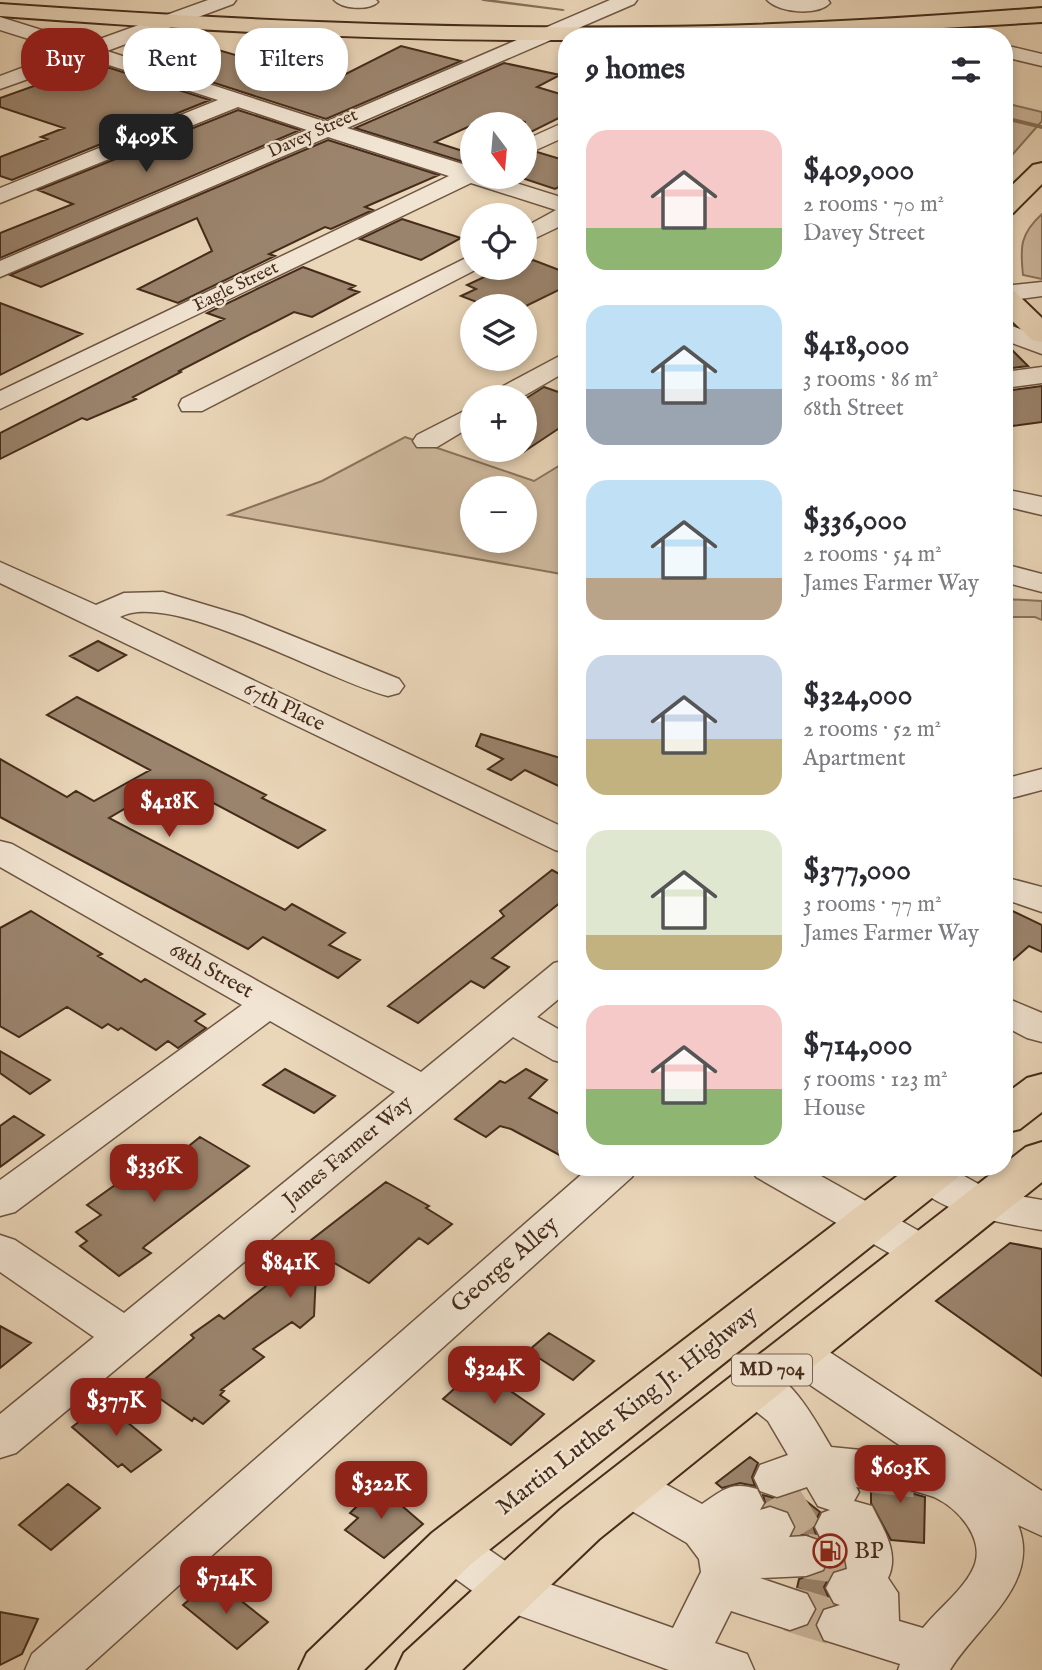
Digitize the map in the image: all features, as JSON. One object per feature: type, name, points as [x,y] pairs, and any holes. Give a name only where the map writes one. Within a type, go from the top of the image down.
[{"type":"main road","points":[[43,0],[197,11],[398,20],[575,22],[738,20],[1042,2]]},
{"type":"main road","points":[[0,10],[316,31],[558,36]]},
{"type":"main road","points":[[835,28],[1042,15]]},
{"type":"main road","points":[[1013,198],[1042,170]]},
{"type":"main road","points":[[1013,304],[1042,334]]},
{"type":"main road","points":[[1013,1111],[1042,1089]]},
{"type":"main road","name":"MD 704","points":[[424,1670],[580,1524],[920,1251],[1042,1158]]},
{"type":"main road","name":"Martin Luther King Jr. Highway","points":[[327,1670],[451,1549],[929,1176]]},
{"type":"street","points":[[109,43],[226,0]]},
{"type":"street","points":[[344,0],[368,2]]},
{"type":"street","points":[[592,0],[621,3]]},
{"type":"street","points":[[777,0],[793,5],[820,3]]},
{"type":"street","name":"Davey Street","points":[[560,28],[621,3]]},
{"type":"street","points":[[0,23],[21,30]]},
{"type":"street","name":"Davey Street","points":[[0,270],[558,29]]},
{"type":"street","points":[[1013,53],[1042,60]]},
{"type":"street","points":[[109,60],[460,171]]},
{"type":"street","points":[[0,83],[21,75]]},
{"type":"street","points":[[0,196],[234,101]]},
{"type":"street","points":[[537,142],[558,132]]},
{"type":"street","name":"Eagle Street","points":[[0,401],[460,181]]},
{"type":"street","points":[[515,189],[558,203]]},
{"type":"street","points":[[537,230],[558,219]]},
{"type":"street","points":[[192,405],[460,268]]},
{"type":"street","points":[[1013,294],[1042,289]]},
{"type":"street","points":[[1013,335],[1042,346]]},
{"type":"street","points":[[524,385],[558,365]]},
{"type":"street","points":[[1013,379],[1042,375]]},
{"type":"street","points":[[427,441],[460,422]]},
{"type":"street","points":[[1013,499],[1042,506]]},
{"type":"street","name":"67th Place","points":[[0,571],[558,838]]},
{"type":"street","points":[[1013,575],[1042,583]]},
{"type":"street","points":[[96,617],[124,602],[163,600],[232,623],[388,686]]},
{"type":"street","points":[[1013,787],[1042,779]]},
{"type":"street","name":"68th Street","points":[[0,852],[422,1090]]},
{"type":"street","points":[[1013,890],[1042,901]]},
{"type":"street","name":"James Farmer Way","points":[[0,1440],[558,979]]},
{"type":"street","points":[[0,1201],[268,1004]]},
{"type":"street","points":[[1013,1014],[1041,1029]]},
{"type":"street","points":[[510,1019],[558,1046]]},
{"type":"street","name":"George Alley","points":[[50,1670],[607,1176]]},
{"type":"street","points":[[787,1176],[920,1251]]},
{"type":"street","points":[[943,1176],[981,1204],[1042,1214]]},
{"type":"street","points":[[0,1251],[127,1336]]},
{"type":"street","points":[[795,1352],[1042,1516]]},
{"type":"street","points":[[451,1549],[510,1591],[707,1662],[799,1547],[784,1408],[754,1385]]},
{"type":"street","points":[[628,1486],[799,1547],[927,1661],[978,1606],[995,1578],[1005,1550],[1000,1533],[967,1493],[944,1478],[925,1476]]},
{"type":"shaded area","points":[[1013,105],[1042,112],[1042,121],[1013,154]]},
{"type":"shaded area","points":[[1042,214],[1042,279],[1023,275],[1022,256],[1023,242],[1029,228]]},
{"type":"shaded area","points":[[405,437],[460,456],[460,462],[478,462],[519,476],[460,476],[460,553],[537,553],[537,479],[558,466],[558,573],[229,515],[322,481]]},
{"type":"shaded area","points":[[1013,599],[1042,601],[1042,620],[1035,617],[1013,617]]},
{"type":"building","points":[[401,46],[461,61],[326,119],[239,91],[348,91],[348,73]]},
{"type":"building","points":[[221,51],[235,55],[235,90],[221,85]]},
{"type":"building","points":[[504,63],[558,75],[537,87],[558,93],[558,118],[537,129],[537,112],[460,112],[460,131],[435,142],[460,150],[460,161],[355,128]]},
{"type":"building","points":[[109,68],[123,72],[123,91],[182,91],[210,100],[12,180],[0,176],[0,157],[47,139],[41,137],[64,128],[0,107],[0,98],[21,91],[109,91]]},
{"type":"building","points":[[238,110],[300,130],[0,258],[0,233],[73,204],[38,190]]},
{"type":"building","points":[[328,140],[439,175],[365,207],[373,210],[331,229],[325,227],[269,254],[275,256],[178,303],[138,289],[212,251],[197,218],[41,287],[10,275]]},
{"type":"building","points":[[537,152],[558,158],[558,188],[537,183]]},
{"type":"building","points":[[402,219],[460,238],[421,260],[360,239]]},
{"type":"building","points":[[537,262],[558,270],[558,290],[537,301],[537,294],[465,294],[476,289],[467,285],[478,280],[537,280]]},
{"type":"building","points":[[303,267],[355,286],[349,289],[359,292],[312,317],[294,312],[179,371],[181,372],[133,397],[136,399],[87,420],[82,418],[0,459],[0,433],[224,319],[207,313]]},
{"type":"building","points":[[0,303],[82,334],[0,375]]},
{"type":"building","points":[[1013,351],[1028,366],[1013,368]]},
{"type":"building","points":[[1042,386],[1042,422],[1013,426],[1013,390]]},
{"type":"building","points":[[544,387],[558,392],[558,429],[537,443],[537,391]]},
{"type":"building","points":[[98,641],[126,655],[98,671],[70,656]]},
{"type":"building","points":[[77,697],[266,795],[262,798],[325,830],[298,848],[172,781],[109,818],[285,910],[292,904],[345,933],[329,945],[360,960],[338,978],[263,937],[248,949],[0,817],[0,759],[67,797],[76,791],[94,801],[150,770],[47,715]]},
{"type":"building","points":[[481,734],[558,757],[558,786],[525,770],[511,780],[488,769],[503,759],[476,746]]},
{"type":"building","points":[[552,870],[558,873],[558,904],[492,958],[509,967],[484,988],[471,981],[418,1023],[388,1006],[504,916],[500,911]]},
{"type":"building","points":[[31,911],[102,954],[98,956],[141,982],[145,979],[205,1014],[195,1021],[206,1028],[178,1048],[168,1041],[156,1050],[121,1028],[118,1030],[108,1024],[102,1028],[67,1007],[19,1037],[0,1026],[0,928]]},
{"type":"building","points":[[1013,911],[1042,925],[1042,952],[1029,946],[1013,960]]},
{"type":"building","points":[[0,1051],[50,1080],[30,1094],[0,1073]]},
{"type":"building","points":[[285,1069],[335,1096],[314,1113],[263,1085]]},
{"type":"building","points":[[526,1069],[547,1080],[529,1098],[558,1113],[558,1154],[511,1129],[500,1126],[486,1137],[455,1119],[500,1081],[505,1083]]},
{"type":"building","points":[[14,1116],[44,1135],[0,1167],[0,1126]]},
{"type":"building","points":[[200,1137],[249,1166],[145,1246],[143,1248],[151,1253],[119,1276],[80,1246],[87,1241],[76,1232],[101,1215],[87,1205],[139,1168],[152,1176]]},
{"type":"building","points":[[386,1182],[429,1206],[426,1208],[452,1224],[428,1244],[419,1238],[369,1283],[317,1253],[314,1316],[300,1328],[292,1322],[253,1349],[264,1357],[221,1390],[224,1391],[220,1395],[229,1401],[203,1424],[194,1418],[192,1421],[139,1384],[194,1338],[191,1335],[219,1315],[224,1319],[313,1249],[306,1244]]},
{"type":"building","points":[[1010,1243],[1042,1249],[1042,1376],[936,1301]]},
{"type":"building","points":[[0,1326],[31,1343],[0,1368]]},
{"type":"building","points":[[549,1333],[594,1361],[573,1380],[528,1351]]},
{"type":"building","points":[[477,1368],[544,1414],[511,1445],[443,1399]]},
{"type":"building","points":[[104,1403],[161,1450],[131,1472],[122,1464],[118,1467],[72,1427]]},
{"type":"building","points":[[872,1447],[903,1451],[914,1458],[906,1462],[900,1477],[907,1492],[925,1497],[924,1543],[891,1540],[871,1503],[871,1492],[889,1485],[896,1471],[890,1456]]},
{"type":"building","points":[[750,1457],[758,1463],[752,1477],[755,1486],[740,1483],[722,1488],[716,1483]]},
{"type":"building","points":[[68,1484],[100,1508],[51,1550],[19,1525]]},
{"type":"building","points":[[367,1484],[383,1495],[386,1492],[423,1524],[384,1558],[345,1530],[358,1518],[350,1513],[356,1507],[348,1501]]},
{"type":"building","points":[[796,1493],[820,1512],[813,1526],[817,1537],[793,1534],[796,1526],[789,1512],[766,1506],[763,1495],[778,1499]]},
{"type":"building","points":[[827,1545],[841,1548],[844,1567],[832,1572],[824,1587],[832,1605],[822,1609],[815,1624],[817,1631],[805,1628],[817,1608],[809,1593],[797,1588],[799,1579],[825,1571],[832,1557]]},
{"type":"building","points":[[204,1587],[223,1601],[230,1592],[268,1622],[237,1649],[183,1605]]},
{"type":"building","points":[[0,1612],[38,1619],[22,1654],[0,1665]]},
{"type":"waterway","points":[[483,0],[563,10]]},
{"type":"waterway","points":[[1013,120],[1042,127]]},
{"type":"tunnel","points":[[871,1470],[925,1476]]},
{"type":"tunnel","points":[[770,1527],[809,1503]]},
{"type":"tunnel","points":[[806,1556],[858,1563]]},
{"type":"tunnel","points":[[790,1609],[842,1625]]},
{"type":"place","name":"BP","points":[[830,1551]]}]
